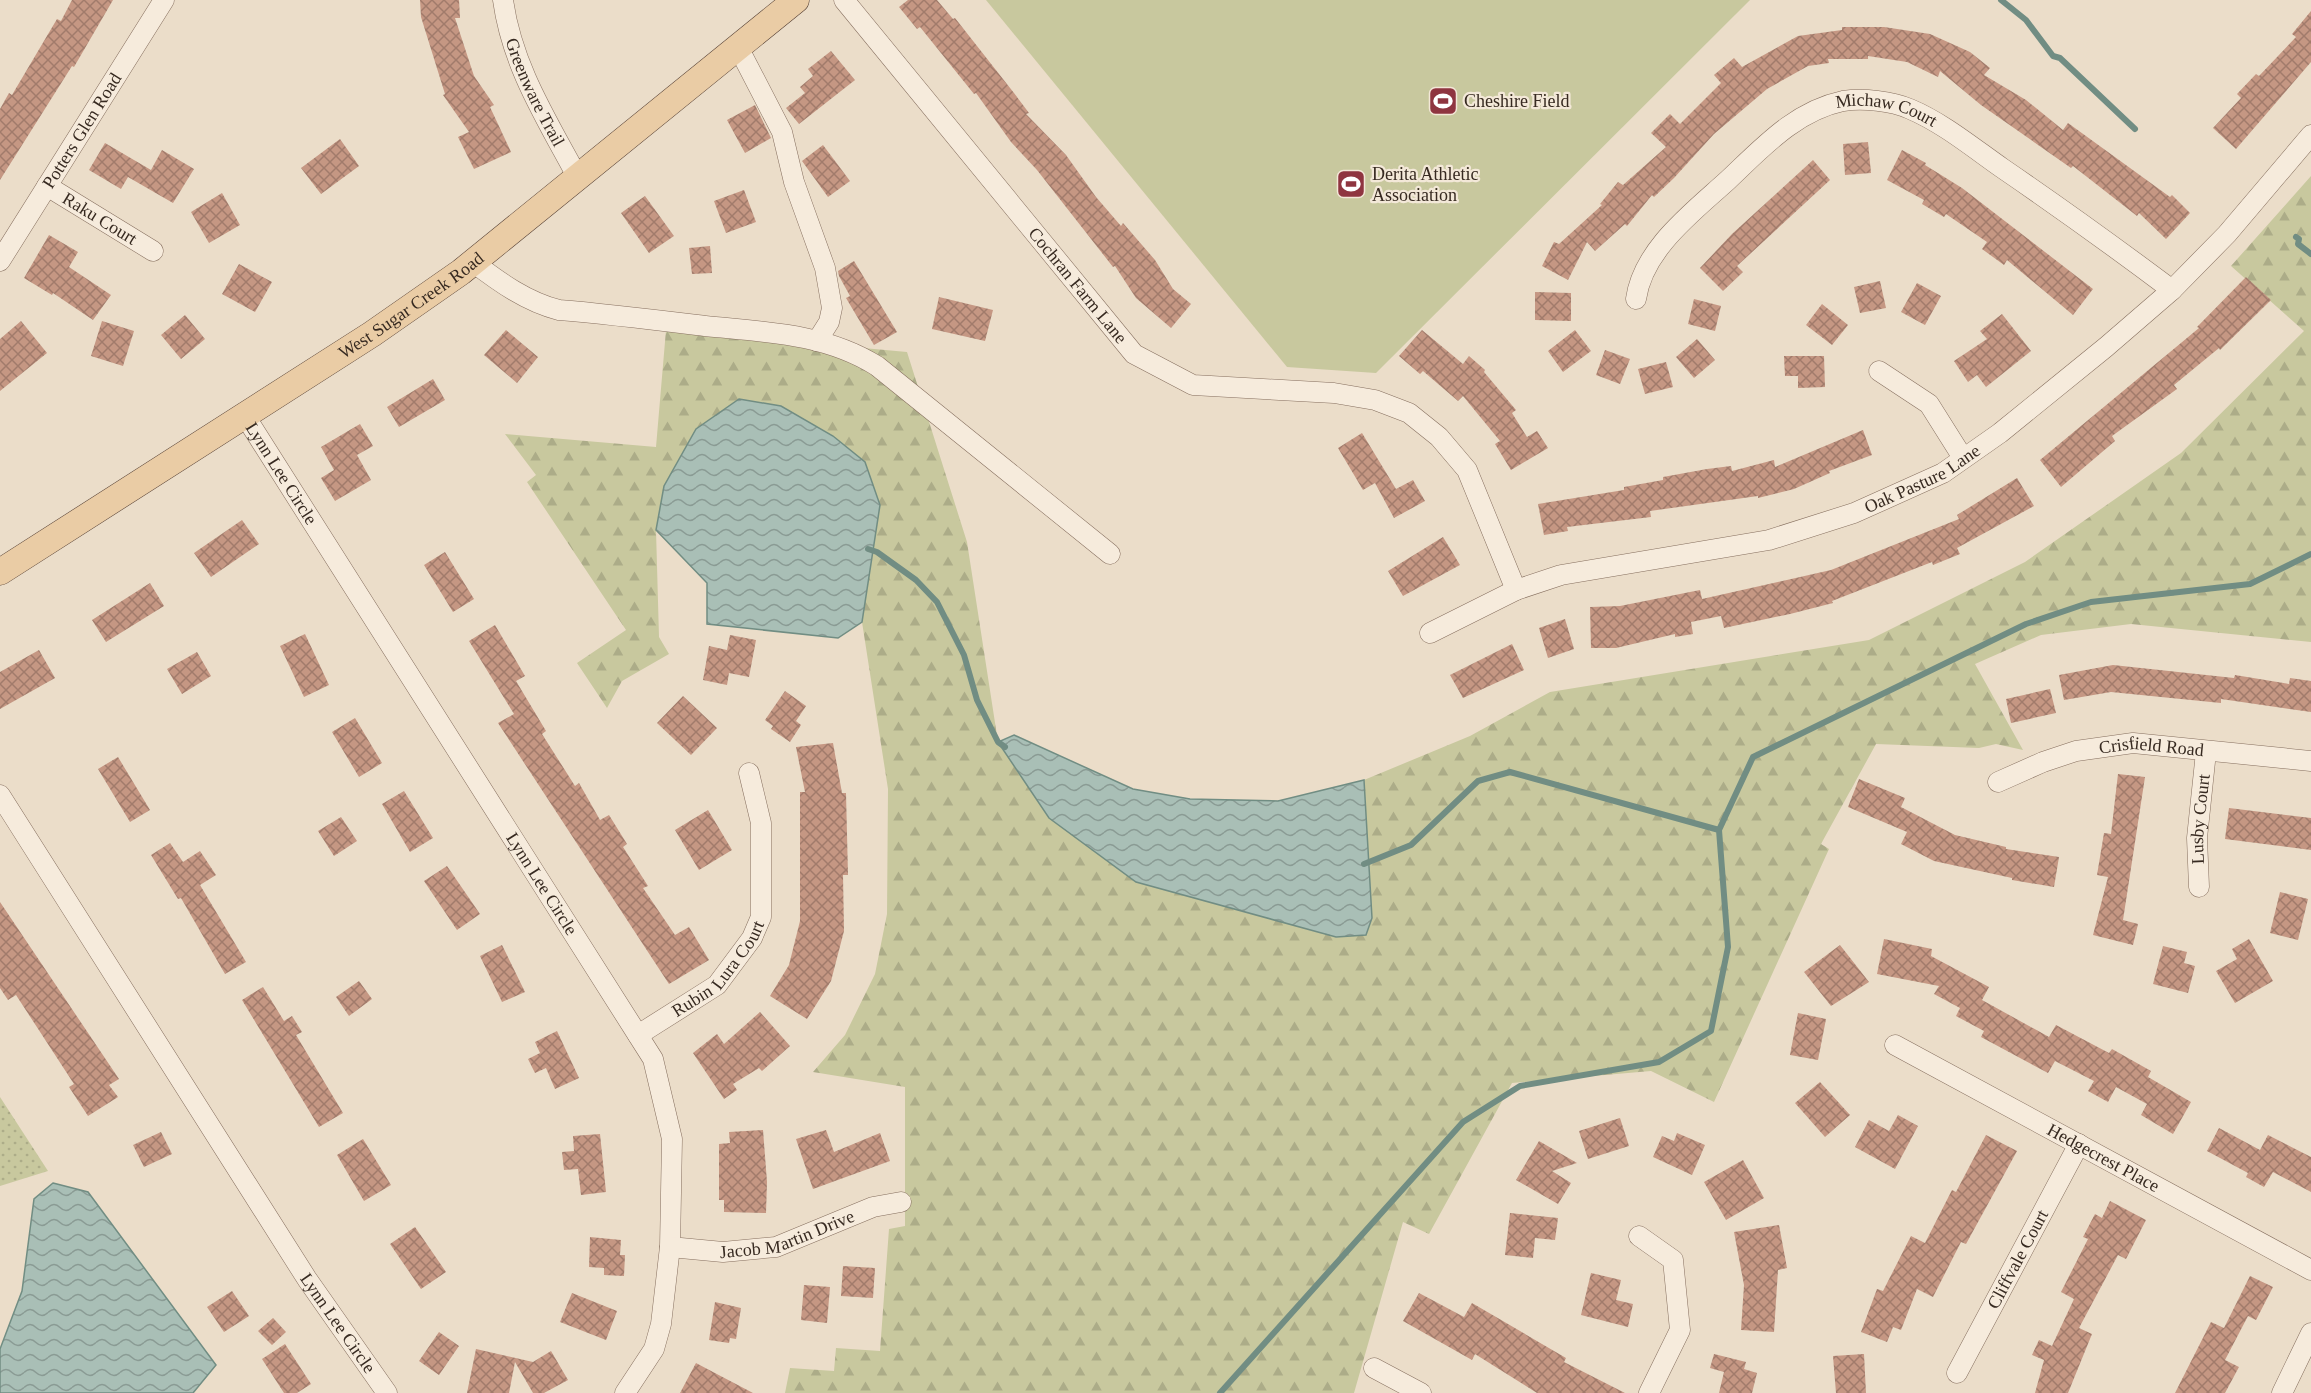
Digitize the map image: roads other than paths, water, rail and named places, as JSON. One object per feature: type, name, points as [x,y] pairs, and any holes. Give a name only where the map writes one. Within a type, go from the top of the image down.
[{"type":"main road","name":"West Sugar Creek Road","points":[[0,572],[372,334],[474,262],[796,0]]},
{"type":"street","name":"Potters Glen Road","points":[[0,261],[164,0]]},
{"type":"street","name":"Greenware Trail","points":[[503,0],[507,33],[520,68],[578,178]]},
{"type":"street","name":"Cochran Farm Lane","points":[[844,0],[1134,354],[1193,385],[1334,393],[1374,400],[1409,413],[1439,437],[1467,470],[1516,590]]},
{"type":"street","points":[[738,46],[782,132],[794,182],[825,268],[832,308],[829,322],[817,341]]},
{"type":"street","name":"Michaw Court","points":[[1636,299],[1638,281],[1649,261],[1690,215],[1777,134],[1810,111],[1844,101],[1880,101],[1907,107],[1933,120],[2074,217],[2172,290]]},
{"type":"street","name":"Oak Pasture Lane","points":[[1430,633],[1516,590],[1571,573],[1769,540],[1854,513],[1943,473],[2000,433],[2172,290],[2228,234],[2311,135]]},
{"type":"street","name":"Raku Court","points":[[47,186],[153,251]]},
{"type":"street","points":[[474,262],[498,281],[544,306],[559,310],[767,332],[817,341],[859,355],[877,366],[1110,554]]},
{"type":"street","points":[[1879,371],[1929,404],[1963,458]]},
{"type":"street","name":"Lynn Lee Circle","points":[[244,416],[653,1059],[672,1139],[670,1248],[661,1324],[654,1349],[625,1393]]},
{"type":"street","name":"Crisfield Road","points":[[1998,782],[2043,762],[2076,751],[2133,743],[2311,761]]},
{"type":"street","name":"Lusby Court","points":[[2199,887],[2197,838],[2206,752]]},
{"type":"street","name":"Rubin Lura Court","points":[[638,1035],[717,985],[752,938],[761,917],[761,823],[749,773]]},
{"type":"street","name":"Lynn Lee Circle","points":[[0,795],[307,1279],[387,1393]]},
{"type":"street","name":"Hedgecrest Place","points":[[1895,1045],[2311,1270]]},
{"type":"street","name":"Cliffvale Court","points":[[1957,1373],[2079,1144]]},
{"type":"street","name":"Jacob Martin Drive","points":[[670,1248],[723,1252],[776,1247],[873,1207],[901,1202]]},
{"type":"street","points":[[1639,1236],[1673,1260],[1680,1330],[1649,1393]]},
{"type":"street","points":[[2282,1393],[2311,1333]]},
{"type":"street","points":[[1374,1368],[1421,1393]]},
{"type":"water","points":[[739,399],[781,406],[833,436],[865,462],[880,505],[862,622],[838,638],[707,624],[707,583],[656,530],[664,486],[696,429]]},
{"type":"water","points":[[1014,735],[1133,789],[1190,799],[1278,801],[1364,780],[1372,918],[1366,935],[1336,937],[1136,882],[1049,818],[998,742]]},
{"type":"water","points":[[53,1183],[88,1192],[216,1365],[193,1393],[0,1393],[0,1349],[22,1291],[34,1199]]},
{"type":"waterway","points":[[2001,0],[2026,20],[2053,56],[2060,58],[2135,129]]},
{"type":"waterway","points":[[2296,237],[2299,239],[2298,244],[2311,254]]},
{"type":"waterway","points":[[868,549],[877,552],[916,580],[937,602],[964,655],[977,700],[998,742],[1005,747]]},
{"type":"waterway","points":[[1220,1393],[1463,1122],[1520,1086],[1659,1062],[1711,1031],[1728,947],[1719,830],[1753,757],[2026,624],[2091,602],[2250,584],[2311,554]]},
{"type":"waterway","points":[[1364,864],[1411,845],[1478,781],[1510,772],[1719,830]]},
{"type":"place","name":"Cheshire Field","points":[[1443,101]]},
{"type":"place","name":"Derita Athletic Association","points":[[1351,184]]}]
